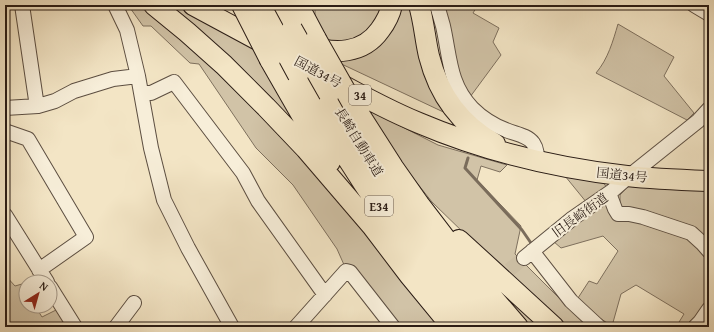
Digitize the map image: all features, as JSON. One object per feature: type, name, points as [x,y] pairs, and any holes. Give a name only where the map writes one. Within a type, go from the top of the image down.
[{"type":"highway","points":[[154,5],[192,36],[266,106],[306,149],[372,226]]},
{"type":"highway","name":"国道34号","points":[[193,5],[367,99],[418,123],[472,143],[563,167],[628,176],[673,180],[709,180]]},
{"type":"highway","points":[[298,5],[354,106],[418,204],[474,276],[518,327]]},
{"type":"highway","points":[[308,5],[309,16],[316,39]]},
{"type":"highway","points":[[232,8],[311,46],[328,51],[338,51],[350,50],[361,46],[376,35],[388,17],[392,5]]},
{"type":"highway","points":[[419,5],[436,81],[460,117],[484,137],[501,147]]},
{"type":"highway","name":"長崎自動車道","points":[[268,7],[292,29],[328,94],[363,151],[396,200],[461,286],[496,327]]},
{"type":"highway","name":"長崎自動車道","points":[[268,7],[298,75],[351,165],[413,253],[474,327]]},
{"type":"highway","points":[[232,8],[270,60],[342,182],[372,226],[410,276],[452,327]]},
{"type":"highway","name":"国道34号","points":[[232,8],[392,97],[440,121],[537,161]]},
{"type":"highway","points":[[393,167],[415,194],[470,251],[554,327]]},
{"type":"street","points":[[22,5],[38,106]]},
{"type":"street","points":[[115,5],[127,30],[138,76],[151,148],[164,200],[188,248],[232,327]]},
{"type":"street","points":[[437,5],[443,25],[452,74],[460,93],[473,109],[488,122],[507,131],[526,137],[533,143],[537,151],[537,161]]},
{"type":"street","points":[[694,5],[709,14]]},
{"type":"street","points":[[5,108],[38,106],[55,101],[74,91],[113,79],[138,76]]},
{"type":"street","points":[[141,93],[151,93],[174,82],[243,173],[258,201],[325,295]]},
{"type":"street","name":"旧長崎街道","points":[[599,327],[571,301],[528,255],[573,218],[608,193],[698,121],[709,109]]},
{"type":"street","points":[[5,131],[28,139],[86,237],[39,270]]},
{"type":"street","points":[[608,193],[614,209],[618,214],[643,217],[691,233],[709,251]]},
{"type":"street","points":[[5,215],[42,274]]},
{"type":"street","points":[[296,327],[346,271],[350,272],[393,327]]},
{"type":"street","points":[[58,300],[75,327]]},
{"type":"street","points":[[116,327],[134,302]]},
{"type":"street","points":[[695,327],[709,309]]},
{"type":"shaded area","points":[[128,5],[147,5],[206,58],[350,209],[443,327],[400,327],[352,268],[345,267],[337,249],[293,185],[256,148],[199,64],[190,63],[151,26],[143,26]]},
{"type":"shaded area","points":[[164,5],[176,5],[257,48],[304,135]]},
{"type":"shaded area","points":[[315,5],[385,5],[374,27],[346,44],[326,44],[315,23]]},
{"type":"shaded area","points":[[398,5],[413,5],[454,117],[333,60]]},
{"type":"shaded area","points":[[442,5],[478,5],[473,13],[499,28],[493,42],[501,55],[470,97],[458,74]]},
{"type":"shaded area","points":[[618,24],[674,57],[664,76],[694,113],[687,120],[596,73],[607,56]]},
{"type":"shaded area","points":[[365,108],[438,145],[507,165],[500,172],[481,166],[477,180],[521,226],[515,254],[581,320],[590,327],[564,327],[540,307],[432,202],[394,154]]},
{"type":"shaded area","points":[[565,176],[603,182],[607,188],[587,203]]},
{"type":"shaded area","points":[[630,184],[709,189],[709,242],[620,209],[620,195]]},
{"type":"shaded area","points":[[607,204],[692,239],[705,251],[709,265],[709,297],[707,305],[690,327],[676,327],[684,314],[636,285],[621,294],[612,326],[592,313],[578,298],[589,281],[597,284],[618,251],[603,236],[561,248],[553,241],[596,208]]},
{"type":"shaded area","points":[[476,262],[545,327],[527,327]]},
{"type":"shaded area","points":[[5,275],[15,286],[18,285],[18,314],[40,314],[42,317],[48,314],[58,313],[68,327],[5,327]]},
{"type":"waterway","points":[[468,158],[465,168],[522,230],[531,243]]},
{"type":"waterway","points":[[603,323],[608,327]]},
{"type":"tunnel","points":[[493,283],[524,258]]}]
